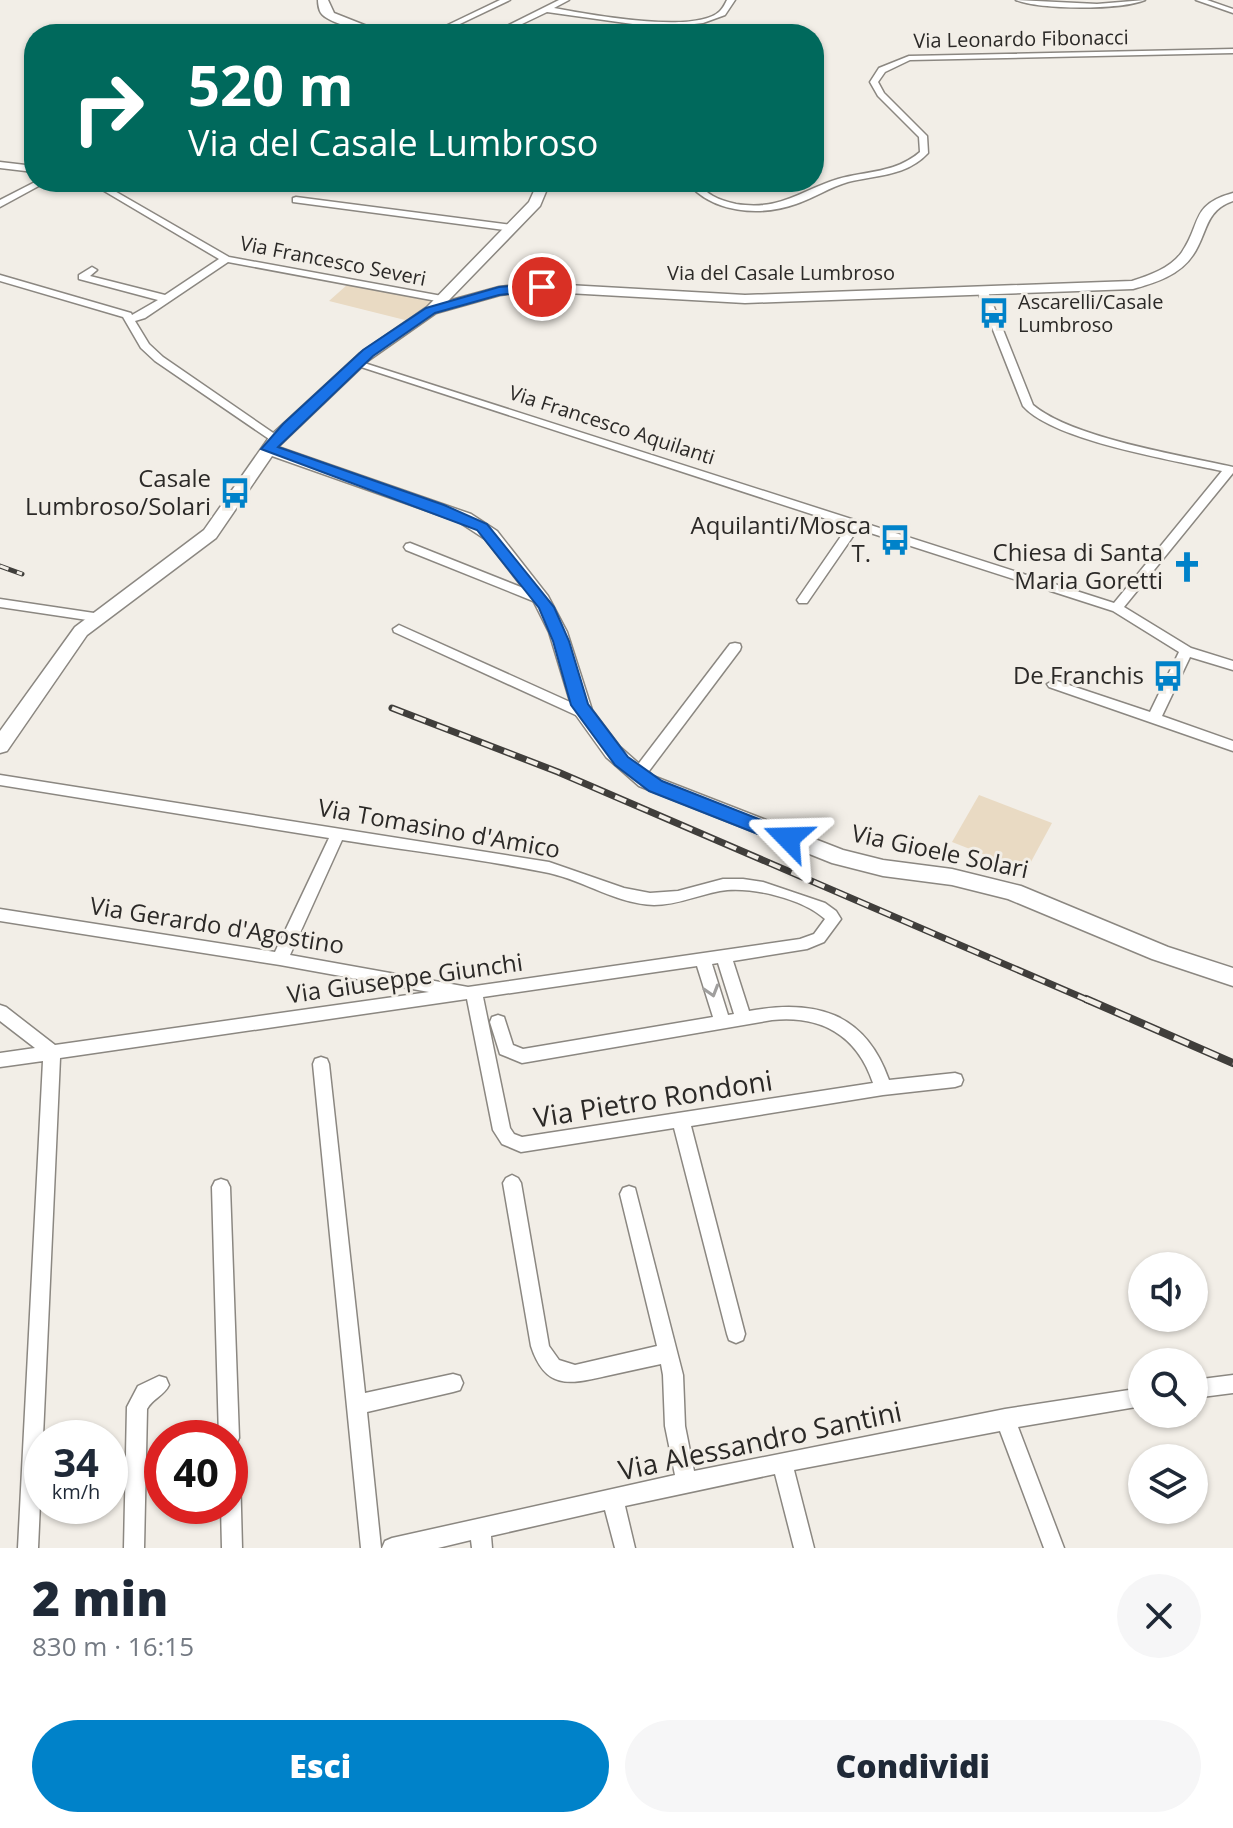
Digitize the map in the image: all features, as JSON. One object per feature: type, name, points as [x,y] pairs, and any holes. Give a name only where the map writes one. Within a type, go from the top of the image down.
[{"type":"street","points":[[323,0],[330,15],[355,24]]},
{"type":"street","points":[[454,24],[506,0]]},
{"type":"street","points":[[515,24],[565,0]]},
{"type":"street","points":[[545,9],[628,22],[690,23],[707,20],[726,10],[731,0]]},
{"type":"street","points":[[1020,0],[1097,6],[1141,0]]},
{"type":"street","points":[[1046,2],[1061,0]]},
{"type":"street","points":[[1068,0],[1097,6]]},
{"type":"street","points":[[1200,0],[1233,11]]},
{"type":"street","points":[[1207,0],[1221,7]]},
{"type":"street","name":"Via Leonardo Fibonacci","points":[[824,189],[839,182],[889,172],[916,161],[925,150],[923,136],[874,83],[879,72],[901,60],[941,55],[1233,51]]},
{"type":"street","points":[[0,165],[24,168]]},
{"type":"street","points":[[0,191],[16,195]]},
{"type":"street","points":[[0,204],[24,191]]},
{"type":"street","name":"Via Francesco Severi","points":[[110,192],[226,259],[436,305]]},
{"type":"street","points":[[436,305],[512,228],[537,200],[540,192]]},
{"type":"street","name":"Via Leonardo Fibonacci","points":[[701,192],[721,202],[745,207],[771,207],[816,192]]},
{"type":"street","name":"Via del Casale Lumbroso","points":[[0,746],[67,647],[94,617],[207,536],[227,513],[272,444],[380,343],[436,305],[499,291],[535,287],[708,299],[1119,287],[1150,280],[1184,258],[1207,209],[1233,197]]},
{"type":"street","points":[[296,200],[512,228]]},
{"type":"street","points":[[131,319],[226,259]]},
{"type":"street","points":[[92,270],[82,277],[167,299]]},
{"type":"street","points":[[114,300],[135,277]]},
{"type":"street","points":[[0,278],[110,308],[131,319],[143,342],[155,356],[272,444]]},
{"type":"street","points":[[983,292],[1028,406],[1035,415],[1079,432],[1231,470],[1117,608]]},
{"type":"street","name":"Via Francesco Aquilanti","points":[[357,364],[1117,608],[1186,651],[1233,666]]},
{"type":"street","name":"Via Gioele Solari","points":[[272,444],[475,523],[491,535],[542,600],[556,628],[576,696],[585,714],[613,752],[638,775],[661,788],[839,857],[873,866],[952,877],[1020,895],[1160,953],[1233,977]]},
{"type":"street","points":[[803,600],[855,524]]},
{"type":"street","points":[[410,547],[542,600]]},
{"type":"street","points":[[0,603],[94,617]]},
{"type":"street","points":[[399,629],[585,714]]},
{"type":"street","points":[[638,775],[735,647]]},
{"type":"street","points":[[1154,719],[1186,651]]},
{"type":"street","points":[[1054,684],[1233,746]]},
{"type":"street","name":"Via Tomasino d'Amico","points":[[0,780],[549,868],[604,888],[645,898],[674,898],[728,885],[769,889],[829,912],[832,921],[815,940]]},
{"type":"street","points":[[280,959],[338,834]]},
{"type":"street","name":"Via Gerardo d'Agostino","points":[[0,915],[280,959],[474,994]]},
{"type":"street","name":"Via Giuseppe Giunchi","points":[[0,1060],[474,994],[802,945],[815,940]]},
{"type":"street","points":[[724,957],[744,1019]]},
{"type":"street","points":[[703,960],[722,1022]]},
{"type":"street","name":"Via Pietro Rondoni","points":[[474,994],[502,1130],[512,1142],[531,1146],[883,1088],[955,1080]]},
{"type":"street","points":[[0,1012],[52,1052],[28,1548]]},
{"type":"street","points":[[498,1022],[506,1049],[520,1056],[789,1012],[814,1014],[836,1024],[867,1049],[883,1088]]},
{"type":"street","points":[[321,1064],[371,1548]]},
{"type":"street","points":[[681,1121],[736,1334]]},
{"type":"street","points":[[512,1183],[540,1346],[547,1361],[561,1372],[575,1374],[668,1353]]},
{"type":"street","points":[[221,1187],[228,1420]]},
{"type":"street","points":[[629,1194],[674,1382],[675,1426],[687,1483]]},
{"type":"street","points":[[358,1404],[453,1383]]},
{"type":"street","points":[[1208,1387],[1233,1384]]},
{"type":"street","points":[[134,1548],[137,1407],[145,1393],[159,1385]]},
{"type":"street","name":"Via Alessandro Santini","points":[[392,1548],[481,1538],[613,1500],[687,1483],[1005,1419],[1128,1399]]},
{"type":"street","points":[[1005,1419],[1054,1548]]},
{"type":"street","points":[[782,1464],[804,1548]]},
{"type":"street","points":[[613,1500],[625,1548]]},
{"type":"street","points":[[231,1524],[232,1548]]},
{"type":"shaded area","points":[[347,285],[433,301],[405,320],[329,301]]},
{"type":"shaded area","points":[[979,795],[1052,823],[1026,871],[952,842]]},
{"type":"railway","points":[[0,566],[22,574]]},
{"type":"railway","points":[[392,708],[558,772],[1090,1001]]},
{"type":"railway","points":[[1086,999],[1233,1063]]},
{"type":"place","name":"Ascarelli/Casale Lumbroso","points":[[994,313]]},
{"type":"place","name":"Casale Lumbroso/Solari","points":[[235,493]]},
{"type":"place","name":"Aquilanti/Mosca T.","points":[[895,540]]},
{"type":"place","name":"Chiesa di Santa Maria Goretti","points":[[1187,567]]},
{"type":"place","name":"De Franchis","points":[[1168,676]]},
{"type":"route","points":[[542,287],[499,291],[431,310],[368,353],[288,427],[269,449],[438,508],[482,527],[542,600],[561,641],[579,705],[622,761],[656,786],[788,838]]}]
